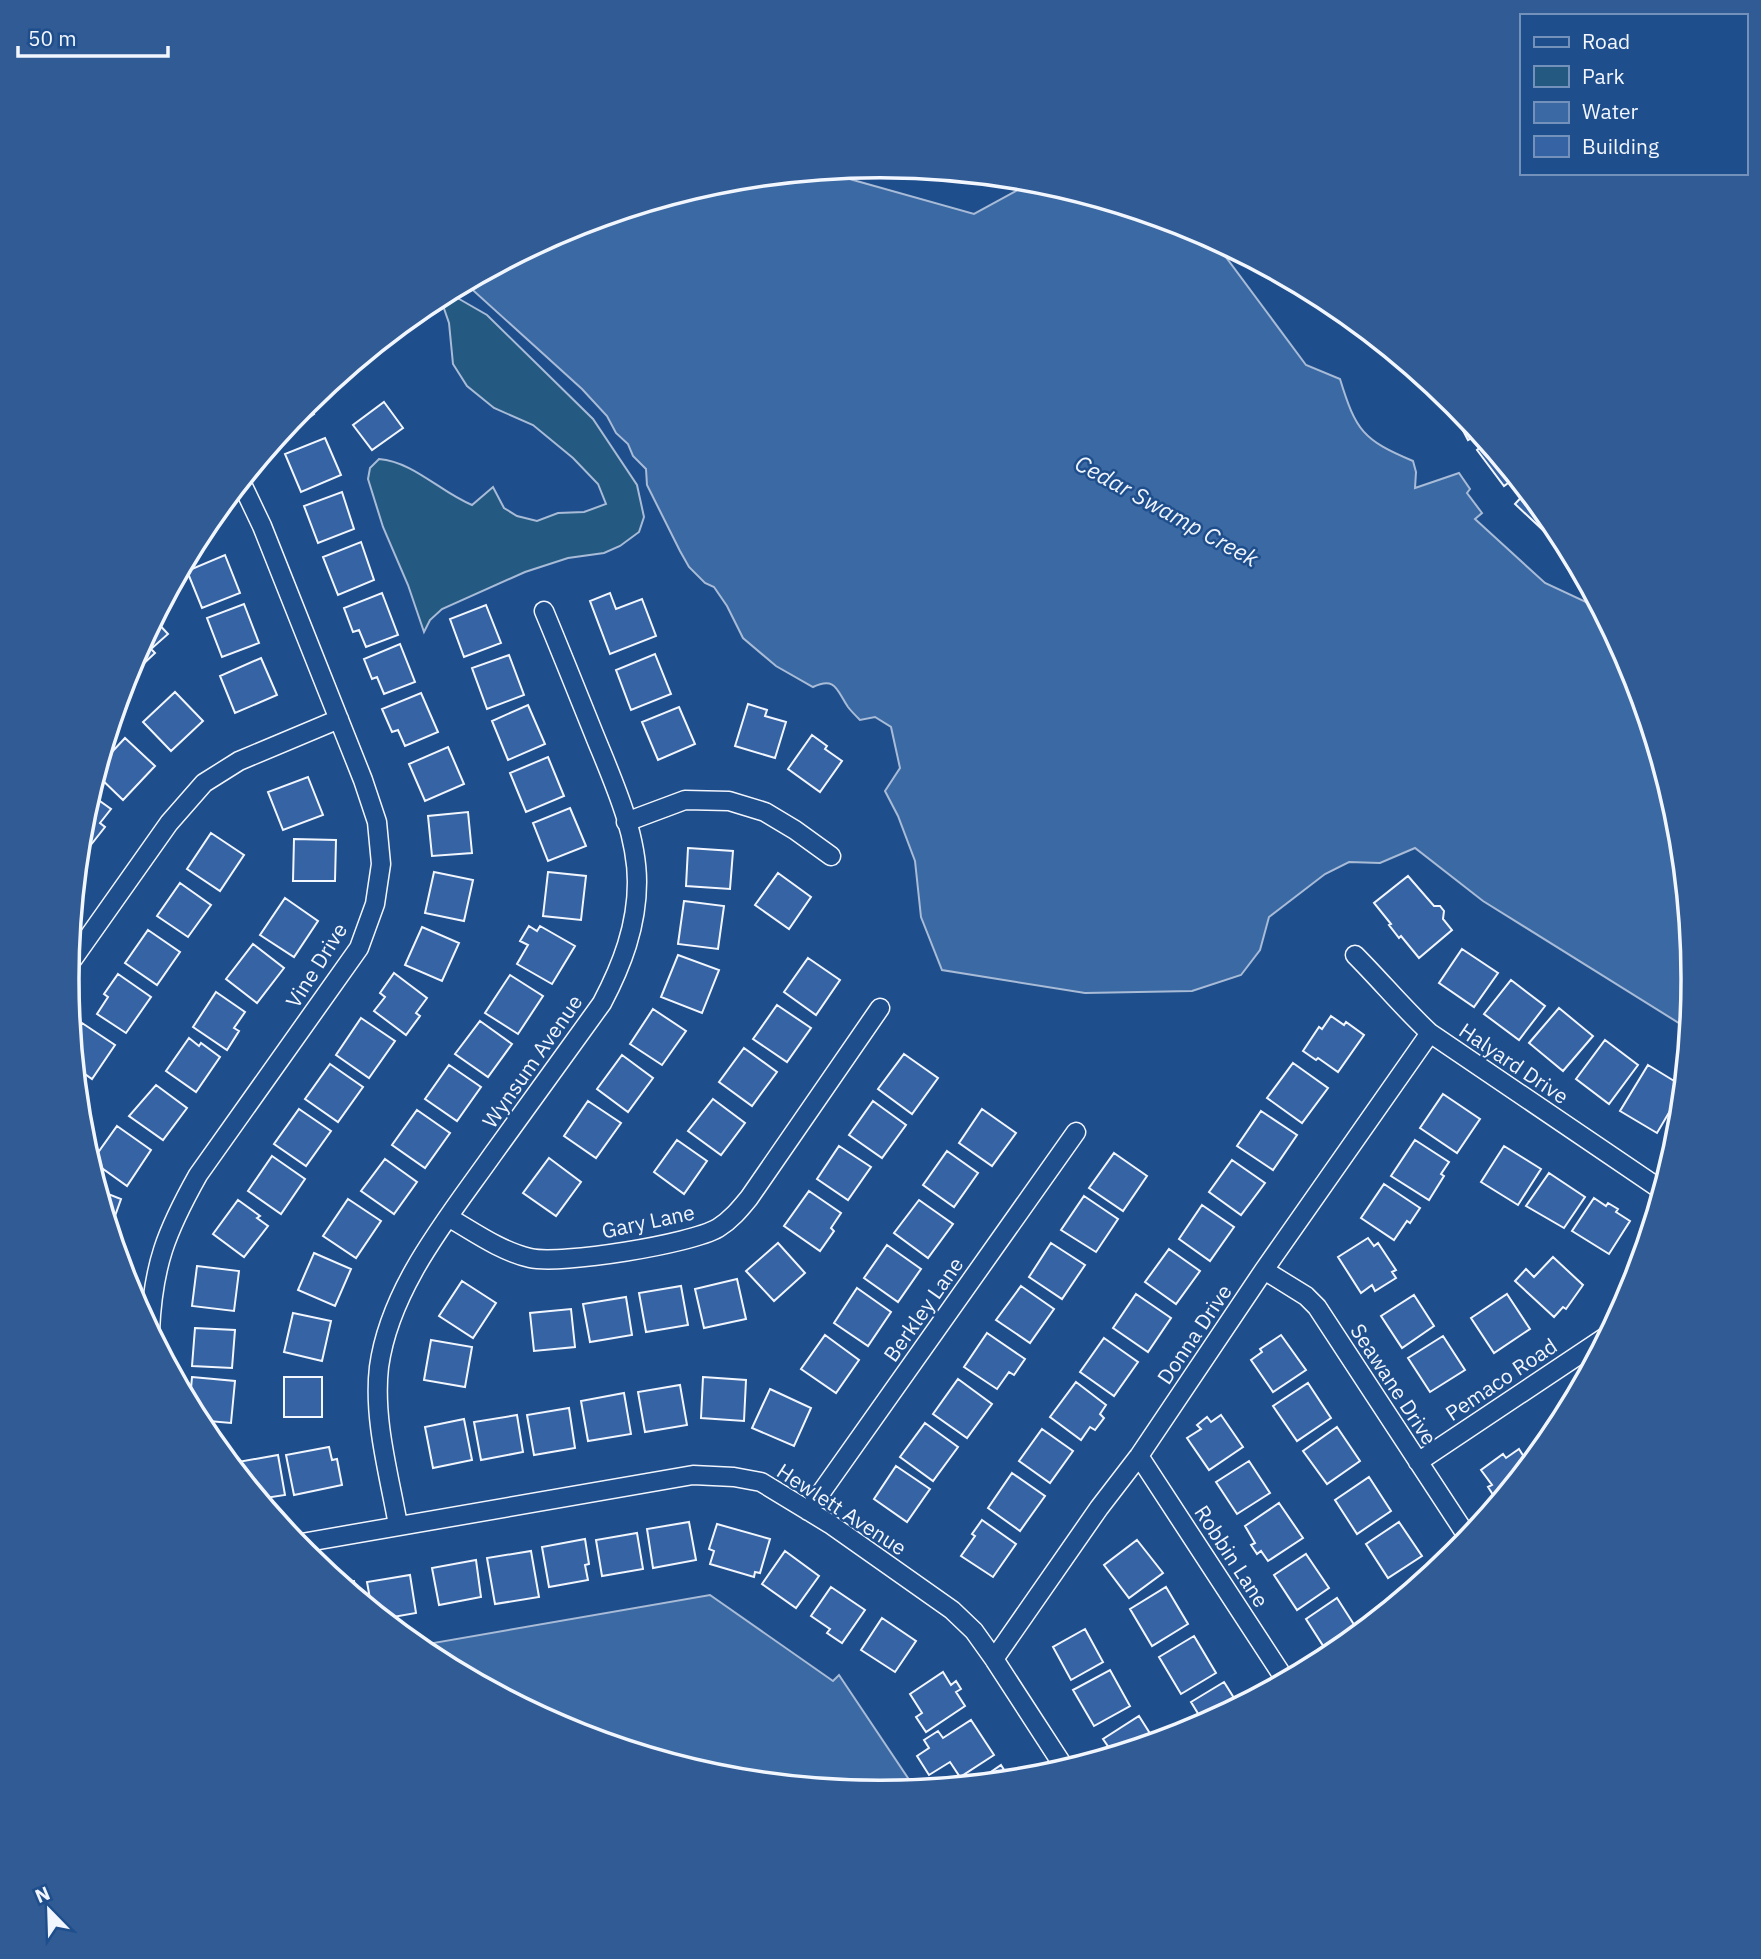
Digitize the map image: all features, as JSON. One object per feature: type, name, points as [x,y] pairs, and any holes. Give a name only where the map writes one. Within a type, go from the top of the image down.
[{"type":"street","name":"Vine Drive","points":[[151,1311],[152,1291],[162,1247],[184,1200],[198,1175],[359,948],[375,904],[381,864],[377,822],[363,780],[262,526],[245,490]]},
{"type":"street","name":"Wynsum Avenue","points":[[398,1525],[379,1413],[379,1371],[383,1343],[396,1308],[408,1281],[448,1217],[602,1003],[620,968],[633,926],[637,881],[634,850],[612,778],[544,611]]},
{"type":"street","points":[[80,949],[169,822],[204,783],[239,761],[339,719]]},
{"type":"street","points":[[626,822],[685,800],[729,801],[765,812],[831,856]]},
{"type":"street","name":"Halyard Drive","points":[[1355,955],[1383,983],[1398,1003],[1430,1033],[1655,1186]]},
{"type":"street","name":"Gary Lane","points":[[448,1217],[499,1247],[530,1258],[566,1259],[683,1240],[718,1228],[736,1214],[749,1198],[880,1008]]},
{"type":"street","name":"Donna Drive","points":[[995,1659],[1099,1508],[1139,1456],[1264,1270],[1430,1033]]},
{"type":"street","name":"Berkley Lane","points":[[808,1511],[1076,1132]]},
{"type":"street","name":"Seawane Drive","points":[[1264,1270],[1306,1296],[1317,1307],[1463,1529]]},
{"type":"street","name":"Pemaco Road","points":[[1418,1462],[1595,1343]]},
{"type":"street","name":"Robbin Lane","points":[[1139,1456],[1281,1674]]},
{"type":"street","name":"Hewlett Avenue","points":[[310,1541],[693,1475],[734,1477],[761,1482],[830,1524],[952,1610],[974,1631],[995,1659],[1060,1761]]},
{"type":"green space","points":[[458,298],[487,315],[593,419],[637,485],[644,517],[639,532],[620,546],[604,553],[568,558],[525,572],[442,609],[430,620],[424,632],[408,585],[383,527],[368,479],[370,468],[379,459],[392,461],[415,471],[472,505],[493,487],[504,508],[517,516],[537,521],[558,513],[584,512],[606,504],[598,484],[573,458],[533,425],[494,408],[467,386],[453,364],[449,323],[444,308]]},
{"type":"water","name":"Cedar Swamp Creek","points":[[848,179],[974,214],[1018,190],[1088,205],[1138,220],[1225,256],[1306,365],[1340,379],[1351,411],[1364,432],[1383,447],[1413,461],[1416,472],[1415,488],[1459,473],[1470,489],[1467,493],[1482,513],[1475,519],[1545,583],[1588,603],[1621,673],[1640,722],[1667,823],[1681,927],[1681,1024],[1483,901],[1415,848],[1380,863],[1349,862],[1325,874],[1269,917],[1260,950],[1241,975],[1192,991],[1085,993],[942,970],[921,917],[915,861],[898,816],[885,791],[900,768],[891,727],[875,717],[860,720],[831,684],[813,687],[776,666],[743,638],[714,587],[705,583],[689,567],[647,485],[646,469],[633,456],[628,444],[616,433],[607,416],[582,389],[472,290],[526,260],[623,220],[724,193]]},
{"type":"water","points":[[710,1595],[833,1681],[839,1675],[910,1780],[828,1780],[724,1766],[673,1754],[623,1739],[526,1699],[431,1643]]},
{"type":"building","points":[[384,402],[403,428],[372,450],[353,425]]},
{"type":"building","points":[[325,438],[341,475],[301,492],[285,454]]},
{"type":"building","points":[[1480,448],[1509,482],[1504,486],[1477,450]]},
{"type":"building","points":[[342,492],[354,529],[318,543],[304,506]]},
{"type":"building","points":[[1521,497],[1545,532],[1545,532],[1515,504]]},
{"type":"building","points":[[361,542],[374,580],[338,595],[323,557]]},
{"type":"building","points":[[225,555],[240,593],[202,608],[189,575],[192,569]]},
{"type":"building","points":[[382,593],[398,635],[366,647],[359,630],[353,632],[344,608]]},
{"type":"building","points":[[610,593],[616,609],[642,599],[656,636],[610,654],[590,601]]},
{"type":"building","points":[[244,604],[259,643],[222,657],[207,618]]},
{"type":"building","points":[[486,605],[501,643],[464,657],[450,619]]},
{"type":"building","points":[[161,626],[168,634],[151,649],[155,653],[144,663]]},
{"type":"building","points":[[400,644],[415,682],[384,694],[377,677],[372,679],[364,659]]},
{"type":"building","points":[[655,654],[671,694],[631,710],[616,670]]},
{"type":"building","points":[[509,655],[524,695],[487,709],[472,668]]},
{"type":"building","points":[[261,658],[277,695],[235,713],[220,676]]},
{"type":"building","points":[[175,692],[203,721],[171,751],[143,722]]},
{"type":"building","points":[[421,693],[438,732],[405,746],[398,730],[392,732],[382,709]]},
{"type":"building","points":[[748,704],[767,710],[765,716],[786,722],[775,758],[735,746]]},
{"type":"building","points":[[528,705],[545,744],[508,760],[492,721]]},
{"type":"building","points":[[679,707],[695,744],[658,760],[642,722]]},
{"type":"building","points":[[812,735],[842,761],[820,792],[788,769]]},
{"type":"building","points":[[125,738],[155,766],[123,800],[104,781],[112,752]]},
{"type":"building","points":[[448,747],[464,784],[425,801],[409,764]]},
{"type":"building","points":[[548,757],[564,796],[526,812],[510,773]]},
{"type":"building","points":[[308,777],[323,815],[283,830],[268,792]]},
{"type":"building","points":[[99,801],[111,809],[100,823],[105,827],[91,845]]},
{"type":"building","points":[[570,808],[586,846],[548,861],[533,823]]},
{"type":"building","points":[[468,812],[472,853],[432,856],[428,816]]},
{"type":"building","points":[[211,833],[244,855],[220,891],[187,869]]},
{"type":"building","points":[[294,839],[336,840],[335,881],[293,881]]},
{"type":"building","points":[[688,848],[733,851],[730,889],[686,886]]},
{"type":"building","points":[[434,872],[473,880],[464,921],[425,913]]},
{"type":"building","points":[[548,872],[586,876],[581,920],[543,916]]},
{"type":"building","points":[[778,873],[811,897],[789,929],[755,905]]},
{"type":"building","points":[[1408,876],[1434,906],[1440,906],[1444,911],[1443,919],[1452,930],[1419,958],[1401,936],[1399,938],[1374,903]]},
{"type":"building","points":[[180,883],[211,905],[188,937],[157,916]]},
{"type":"building","points":[[285,898],[318,921],[294,957],[260,935]]},
{"type":"building","points":[[684,901],[724,906],[718,949],[678,944]]},
{"type":"building","points":[[529,926],[537,931],[540,926],[575,946],[552,984],[517,964],[528,945],[520,941]]},
{"type":"building","points":[[422,927],[459,943],[442,981],[405,965]]},
{"type":"building","points":[[148,930],[180,952],[157,985],[125,963]]},
{"type":"building","points":[[253,944],[284,968],[257,1003],[226,979]]},
{"type":"building","points":[[1462,949],[1498,973],[1474,1007],[1439,983]]},
{"type":"building","points":[[678,955],[719,970],[702,1013],[661,997]]},
{"type":"building","points":[[808,958],[840,980],[816,1015],[784,992]]},
{"type":"building","points":[[394,973],[427,998],[416,1013],[420,1016],[406,1035],[374,1011],[385,997],[380,993]]},
{"type":"building","points":[[118,974],[151,997],[126,1033],[97,1014],[108,997],[104,994]]},
{"type":"building","points":[[510,975],[543,996],[518,1034],[485,1013]]},
{"type":"building","points":[[1511,980],[1545,1006],[1519,1040],[1484,1014]]},
{"type":"building","points":[[216,992],[245,1012],[234,1028],[239,1031],[227,1050],[193,1027]]},
{"type":"building","points":[[777,1005],[811,1028],[787,1062],[753,1039]]},
{"type":"building","points":[[1559,1008],[1593,1036],[1563,1071],[1529,1043]]},
{"type":"building","points":[[653,1009],[686,1031],[662,1065],[630,1044]]},
{"type":"building","points":[[1331,1016],[1344,1025],[1346,1022],[1364,1035],[1338,1072],[1303,1051],[1319,1027],[1322,1029]]},
{"type":"building","points":[[361,1018],[395,1041],[369,1078],[336,1055]]},
{"type":"building","points":[[480,1021],[512,1044],[488,1077],[455,1054]]},
{"type":"building","points":[[82,1023],[115,1045],[92,1079],[85,1074],[80,1026]]},
{"type":"building","points":[[189,1038],[220,1057],[196,1092],[166,1071]]},
{"type":"building","points":[[1605,1040],[1638,1065],[1609,1104],[1576,1079]]},
{"type":"building","points":[[744,1048],[777,1072],[752,1106],[719,1082]]},
{"type":"building","points":[[904,1054],[938,1078],[912,1114],[878,1089]]},
{"type":"building","points":[[622,1055],[653,1078],[628,1112],[597,1089]]},
{"type":"building","points":[[1293,1063],[1328,1088],[1302,1123],[1267,1098]]},
{"type":"building","points":[[330,1064],[363,1087],[338,1122],[305,1099]]},
{"type":"building","points":[[449,1065],[481,1087],[457,1121],[425,1099]]},
{"type":"building","points":[[1648,1065],[1675,1082],[1671,1109],[1657,1133],[1620,1111]]},
{"type":"building","points":[[156,1085],[187,1108],[163,1140],[129,1116]]},
{"type":"building","points":[[1443,1094],[1480,1119],[1457,1153],[1420,1128]]},
{"type":"building","points":[[713,1099],[745,1123],[721,1155],[688,1131]]},
{"type":"building","points":[[588,1101],[621,1123],[596,1158],[564,1136]]},
{"type":"building","points":[[873,1101],[906,1125],[882,1158],[849,1135]]},
{"type":"building","points":[[299,1109],[331,1131],[306,1166],[274,1144]]},
{"type":"building","points":[[982,1109],[1016,1133],[992,1166],[959,1143]]},
{"type":"building","points":[[417,1110],[450,1133],[425,1168],[392,1145]]},
{"type":"building","points":[[1261,1111],[1297,1135],[1273,1170],[1237,1146]]},
{"type":"building","points":[[117,1126],[151,1150],[127,1186],[101,1168],[98,1153]]},
{"type":"building","points":[[677,1140],[707,1161],[684,1194],[654,1172]]},
{"type":"building","points":[[1415,1140],[1449,1162],[1429,1200],[1391,1176]]},
{"type":"building","points":[[839,1146],[871,1167],[848,1200],[817,1179]]},
{"type":"building","points":[[1504,1146],[1541,1169],[1518,1205],[1481,1182]]},
{"type":"building","points":[[947,1151],[978,1173],[954,1207],[923,1185]]},
{"type":"building","points":[[1114,1153],[1147,1176],[1123,1211],[1089,1188]]},
{"type":"building","points":[[272,1156],[305,1179],[281,1214],[248,1191]]},
{"type":"building","points":[[549,1158],[581,1182],[556,1216],[523,1193]]},
{"type":"building","points":[[385,1159],[417,1182],[394,1214],[361,1191]]},
{"type":"building","points":[[1232,1160],[1265,1183],[1241,1215],[1209,1192]]},
{"type":"building","points":[[1549,1173],[1585,1197],[1564,1228],[1526,1206]]},
{"type":"building","points":[[1384,1184],[1420,1208],[1394,1240],[1361,1218]]},
{"type":"building","points":[[809,1191],[841,1213],[831,1228],[834,1231],[820,1251],[784,1226]]},
{"type":"building","points":[[108,1194],[121,1199],[115,1216]]},
{"type":"building","points":[[1084,1196],[1118,1219],[1096,1252],[1061,1230]]},
{"type":"building","points":[[1594,1198],[1606,1206],[1608,1203],[1618,1209],[1616,1212],[1630,1221],[1609,1254],[1572,1231]]},
{"type":"building","points":[[348,1199],[381,1221],[356,1258],[323,1236]]},
{"type":"building","points":[[238,1200],[260,1216],[257,1218],[268,1226],[244,1257],[213,1234]]},
{"type":"building","points":[[919,1200],[953,1224],[928,1258],[894,1233]]},
{"type":"building","points":[[1202,1205],[1234,1227],[1210,1261],[1179,1239]]},
{"type":"building","points":[[1368,1238],[1374,1246],[1378,1243],[1396,1270],[1392,1272],[1396,1278],[1375,1291],[1372,1285],[1361,1293],[1338,1257]]},
{"type":"building","points":[[778,1243],[805,1273],[774,1301],[746,1271]]},
{"type":"building","points":[[1051,1243],[1085,1265],[1062,1299],[1029,1277]]},
{"type":"building","points":[[887,1245],[921,1269],[898,1302],[864,1278]]},
{"type":"building","points":[[1169,1249],[1200,1271],[1176,1304],[1145,1282]]},
{"type":"building","points":[[314,1253],[351,1269],[335,1306],[298,1290]]},
{"type":"building","points":[[1553,1257],[1583,1285],[1566,1309],[1563,1307],[1554,1317],[1515,1281],[1526,1269],[1534,1277]]},
{"type":"building","points":[[197,1266],[239,1271],[234,1311],[192,1306]]},
{"type":"building","points":[[737,1279],[746,1319],[704,1328],[695,1289]]},
{"type":"building","points":[[462,1281],[496,1303],[473,1338],[439,1316]]},
{"type":"building","points":[[681,1286],[688,1325],[646,1332],[639,1293]]},
{"type":"building","points":[[1021,1286],[1054,1309],[1030,1343],[996,1320]]},
{"type":"building","points":[[857,1288],[891,1312],[868,1346],[834,1323]]},
{"type":"building","points":[[1136,1294],[1171,1318],[1148,1352],[1113,1328]]},
{"type":"building","points":[[1507,1294],[1530,1329],[1494,1353],[1471,1318]]},
{"type":"building","points":[[1414,1295],[1434,1326],[1402,1348],[1381,1316]]},
{"type":"building","points":[[626,1297],[632,1335],[590,1342],[583,1304]]},
{"type":"building","points":[[571,1309],[575,1347],[534,1351],[530,1313]]},
{"type":"building","points":[[293,1313],[331,1321],[322,1361],[284,1352]]},
{"type":"building","points":[[195,1328],[235,1330],[232,1368],[192,1366]]},
{"type":"building","points":[[987,1333],[1025,1359],[1014,1375],[1009,1372],[997,1389],[964,1367]]},
{"type":"building","points":[[825,1335],[859,1360],[836,1393],[801,1369]]},
{"type":"building","points":[[1281,1335],[1306,1370],[1273,1392],[1251,1360],[1262,1352],[1260,1349]]},
{"type":"building","points":[[1443,1336],[1465,1370],[1430,1392],[1408,1358]]},
{"type":"building","points":[[1104,1338],[1138,1362],[1114,1396],[1080,1372]]},
{"type":"building","points":[[431,1340],[472,1347],[465,1387],[424,1380]]},
{"type":"building","points":[[192,1377],[235,1381],[231,1423],[212,1421],[191,1388]]},
{"type":"building","points":[[284,1377],[322,1377],[322,1417],[284,1417]]},
{"type":"building","points":[[703,1377],[746,1380],[744,1421],[701,1418]]},
{"type":"building","points":[[958,1379],[992,1404],[967,1438],[933,1414]]},
{"type":"building","points":[[1076,1382],[1106,1405],[1100,1414],[1104,1418],[1095,1430],[1090,1427],[1081,1440],[1050,1417]]},
{"type":"building","points":[[1308,1383],[1331,1418],[1297,1441],[1273,1406]]},
{"type":"building","points":[[680,1385],[687,1425],[645,1432],[638,1392]]},
{"type":"building","points":[[770,1389],[811,1408],[794,1446],[752,1428]]},
{"type":"building","points":[[624,1393],[631,1434],[588,1441],[581,1401]]},
{"type":"building","points":[[569,1408],[575,1448],[534,1455],[527,1415]]},
{"type":"building","points":[[517,1415],[523,1452],[481,1460],[474,1422]]},
{"type":"building","points":[[1221,1415],[1243,1447],[1209,1470],[1187,1438],[1201,1429],[1197,1425],[1207,1417],[1211,1422]]},
{"type":"building","points":[[464,1419],[472,1460],[433,1468],[425,1427]]},
{"type":"building","points":[[925,1423],[958,1447],[933,1481],[900,1457]]},
{"type":"building","points":[[1337,1427],[1360,1461],[1327,1484],[1303,1451]]},
{"type":"building","points":[[1042,1429],[1073,1451],[1050,1483],[1019,1461]]},
{"type":"building","points":[[329,1447],[332,1460],[337,1459],[342,1485],[294,1495],[286,1455]]},
{"type":"building","points":[[1519,1449],[1524,1458],[1494,1496],[1488,1487],[1492,1485],[1481,1470],[1503,1454],[1506,1458]]},
{"type":"building","points":[[278,1455],[285,1495],[269,1497],[240,1462]]},
{"type":"building","points":[[1249,1461],[1270,1493],[1237,1514],[1216,1482]]},
{"type":"building","points":[[896,1466],[930,1489],[907,1522],[874,1499]]},
{"type":"building","points":[[1012,1473],[1045,1496],[1020,1531],[988,1508]]},
{"type":"building","points":[[1369,1477],[1391,1511],[1357,1534],[1335,1500]]},
{"type":"building","points":[[1279,1503],[1303,1538],[1268,1561],[1261,1551],[1257,1554],[1251,1545],[1255,1543],[1245,1526]]},
{"type":"building","points":[[982,1520],[1016,1544],[993,1577],[961,1556]]},
{"type":"building","points":[[689,1522],[696,1560],[653,1568],[647,1529]]},
{"type":"building","points":[[1399,1522],[1422,1556],[1388,1578],[1366,1544]]},
{"type":"building","points":[[717,1524],[770,1539],[760,1573],[755,1572],[754,1577],[710,1564],[714,1551],[709,1549]]},
{"type":"building","points":[[637,1533],[643,1569],[602,1576],[596,1540]]},
{"type":"building","points":[[585,1539],[589,1564],[585,1565],[588,1580],[549,1587],[542,1547]]},
{"type":"building","points":[[1137,1540],[1163,1573],[1129,1598],[1104,1565]]},
{"type":"building","points":[[531,1551],[539,1597],[495,1604],[487,1558]]},
{"type":"building","points":[[785,1551],[819,1576],[796,1608],[762,1584]]},
{"type":"building","points":[[1306,1554],[1329,1588],[1297,1610],[1274,1575]]},
{"type":"building","points":[[476,1560],[481,1597],[439,1605],[432,1568]]},
{"type":"building","points":[[410,1575],[416,1613],[393,1617],[370,1597],[367,1582]]},
{"type":"building","points":[[831,1587],[865,1610],[842,1643],[827,1633],[830,1629],[811,1616]]},
{"type":"building","points":[[1166,1587],[1188,1624],[1152,1646],[1130,1609]]},
{"type":"building","points":[[1337,1598],[1355,1626],[1324,1647],[1306,1619]]},
{"type":"building","points":[[882,1618],[916,1641],[895,1672],[861,1650]]},
{"type":"building","points":[[1085,1629],[1103,1662],[1071,1680],[1053,1647]]},
{"type":"building","points":[[1194,1636],[1216,1673],[1181,1694],[1159,1657]]},
{"type":"building","points":[[1110,1670],[1130,1706],[1094,1726],[1073,1690]]},
{"type":"building","points":[[943,1672],[951,1685],[956,1681],[961,1689],[956,1692],[965,1706],[926,1732],[916,1717],[922,1713],[910,1694]]},
{"type":"building","points":[[1224,1682],[1235,1699],[1199,1715],[1191,1702]]},
{"type":"building","points":[[1139,1716],[1150,1734],[1109,1748],[1103,1739]]},
{"type":"building","points":[[971,1720],[994,1755],[960,1777],[950,1762],[929,1775],[917,1756],[929,1748],[924,1740],[938,1731],[943,1738]]},
{"type":"building","points":[[1001,1765],[1005,1771],[989,1773]]}]
